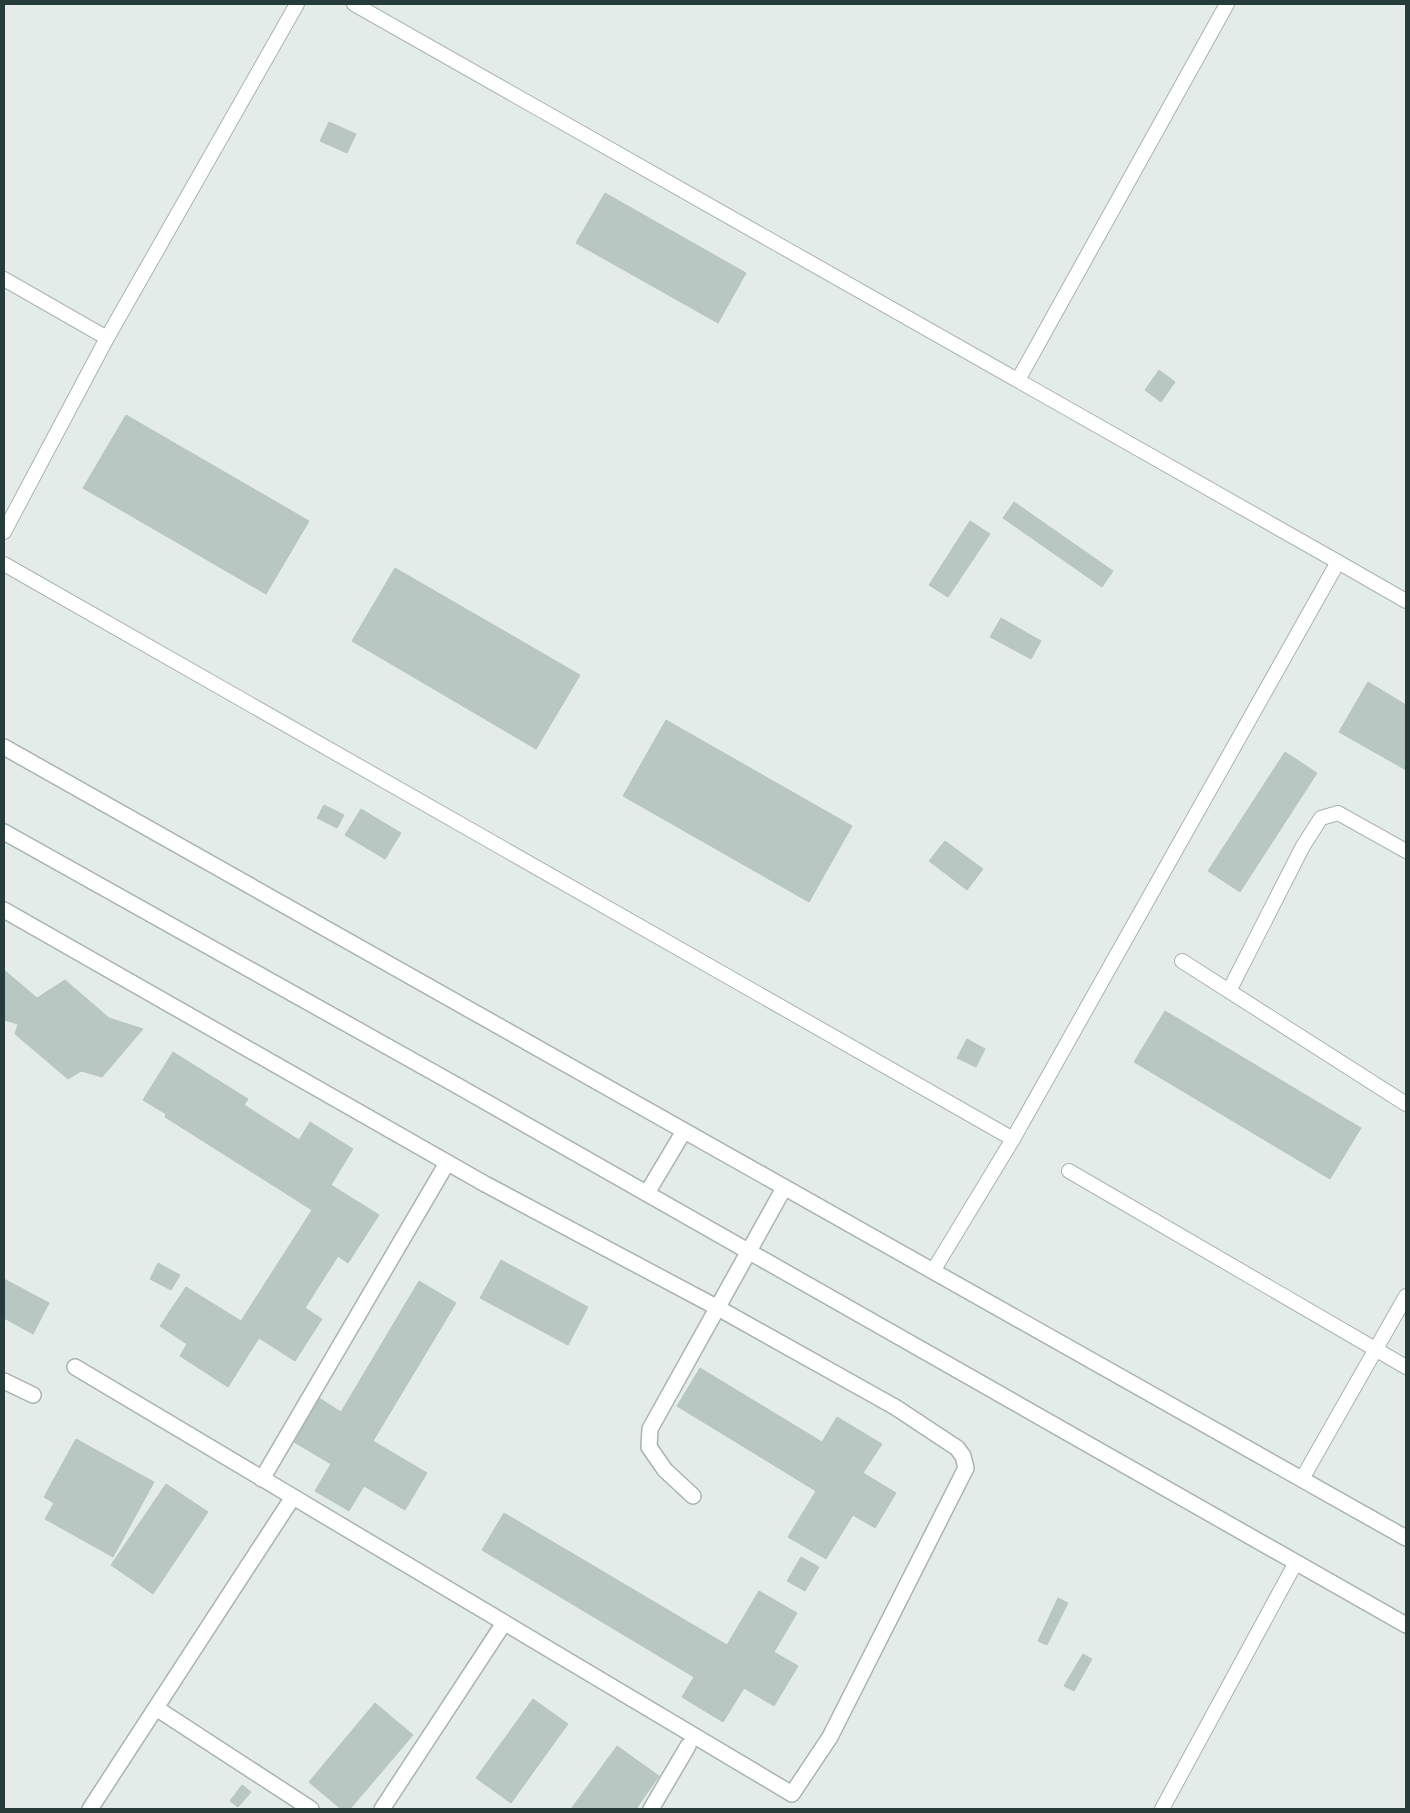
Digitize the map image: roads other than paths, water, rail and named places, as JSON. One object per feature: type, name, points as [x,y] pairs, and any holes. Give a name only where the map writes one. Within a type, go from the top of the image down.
[{"type":"street","points":[[4,747],[1406,1538]]},
{"type":"street","points":[[4,832],[748,1251],[1295,1564],[1406,1625]]},
{"type":"street","points":[[4,910],[447,1163],[718,1308],[895,1407],[944,1438],[963,1456],[966,1468],[830,1737],[792,1794],[75,1367]]},
{"type":"street","points":[[647,1194],[684,1131]]},
{"type":"street","points":[[262,1479],[447,1163]]},
{"type":"street","points":[[694,1496],[665,1470],[649,1446],[650,1429],[784,1188]]},
{"type":"street","points":[[4,1381],[33,1395]]},
{"type":"street","points":[[90,1809],[293,1497]]},
{"type":"street","points":[[382,1809],[504,1623]]},
{"type":"street","points":[[156,1708],[311,1809]]},
{"type":"street","points":[[651,1809],[688,1746]]},
{"type":"lane","points":[[4,532],[107,338],[297,4]]},
{"type":"lane","points":[[354,4],[1406,601]]},
{"type":"lane","points":[[1018,380],[1227,4]]},
{"type":"lane","points":[[4,279],[107,338]]},
{"type":"lane","points":[[933,1271],[1013,1139],[1338,562]]},
{"type":"lane","points":[[4,564],[1013,1139]]},
{"type":"lane","points":[[1229,991],[1303,846],[1321,818],[1338,813],[1406,851]]},
{"type":"lane","points":[[1182,961],[1406,1104]]},
{"type":"lane","points":[[1069,1171],[1406,1367]]},
{"type":"lane","points":[[1302,1479],[1406,1296]]},
{"type":"lane","points":[[1162,1809],[1295,1564]]}]
